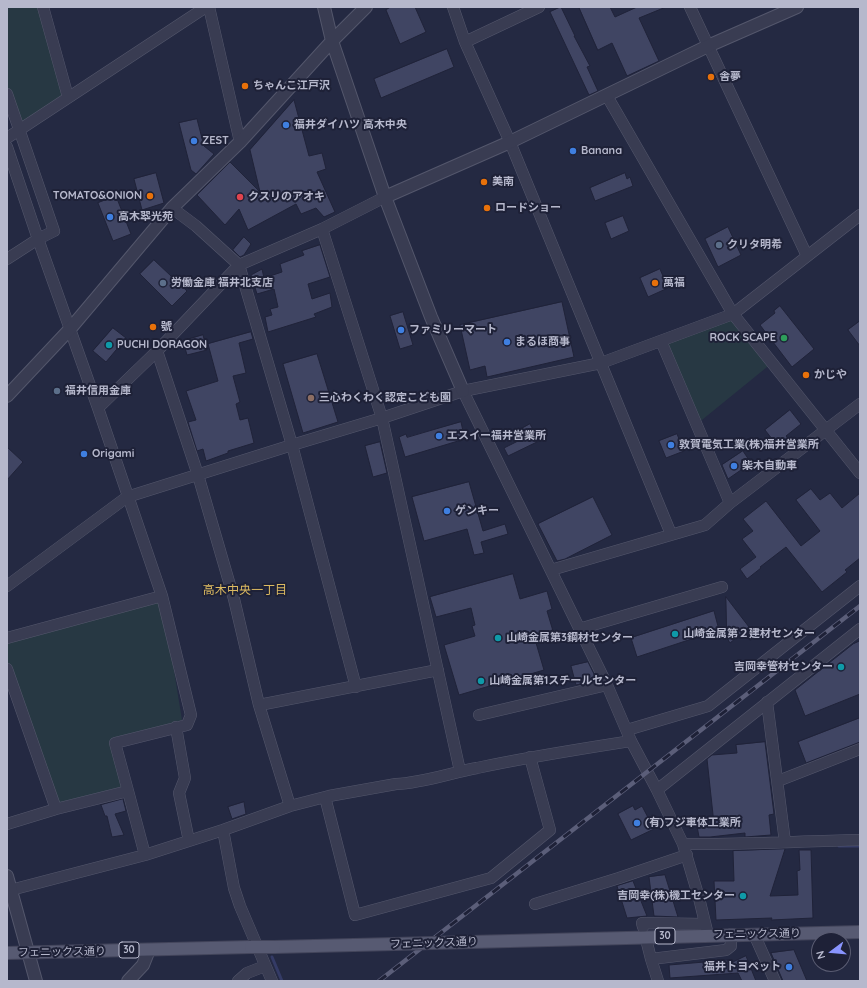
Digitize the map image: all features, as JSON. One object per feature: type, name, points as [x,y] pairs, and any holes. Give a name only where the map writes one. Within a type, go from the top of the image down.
[{"type":"main road","name":"フェニックス通り","points":[[7,953],[471,942],[707,929],[731,934],[860,932]]},
{"type":"street","points":[[43,7],[68,97]]},
{"type":"street","points":[[7,138],[208,7],[240,142]]},
{"type":"street","points":[[324,7],[332,42],[385,197],[431,317],[463,391],[551,570],[607,686],[631,741],[657,790],[687,855],[707,929],[642,923],[643,927]]},
{"type":"street","points":[[7,396],[70,329],[172,208],[240,142],[366,7]]},
{"type":"street","points":[[453,7],[465,42],[510,142],[671,534]]},
{"type":"street","points":[[465,42],[539,7]]},
{"type":"street","points":[[690,7],[807,256]]},
{"type":"street","points":[[98,408],[157,351],[239,265],[322,229],[385,197],[510,142],[708,46],[797,7]]},
{"type":"street","points":[[7,94],[54,231],[7,258]]},
{"type":"street","points":[[607,96],[734,314],[860,473]]},
{"type":"street","points":[[7,147],[162,596],[191,715],[187,724],[115,743],[145,855]]},
{"type":"street","points":[[172,208],[196,226],[239,265],[292,444],[356,686]]},
{"type":"street","points":[[7,586],[127,497],[292,444],[382,418],[463,391],[601,363],[734,314],[860,215]]},
{"type":"street","points":[[322,229],[382,418],[460,771]]},
{"type":"street","points":[[661,341],[730,503]]},
{"type":"street","points":[[157,351],[198,475],[234,599],[259,705],[290,806]]},
{"type":"street","points":[[551,570],[705,525],[730,503],[860,404]]},
{"type":"street","points":[[627,730],[708,706],[860,586]]},
{"type":"street","points":[[579,629],[722,587]]},
{"type":"street","points":[[7,638],[162,596]]},
{"type":"street","points":[[657,790],[860,630]]},
{"type":"street","points":[[7,669],[56,809]]},
{"type":"street","points":[[259,705],[438,670]]},
{"type":"street","points":[[479,715],[607,686]]},
{"type":"street","points":[[768,702],[785,842]]},
{"type":"street","points":[[176,727],[185,778],[179,793],[189,841]]},
{"type":"street","points":[[9,890],[145,855],[223,830],[290,806],[325,797],[396,784],[407,784],[460,771],[530,757],[631,741]]},
{"type":"street","points":[[778,782],[860,749]]},
{"type":"street","points":[[325,797],[356,915],[491,878],[550,830],[530,757]]},
{"type":"street","points":[[7,824],[56,809],[128,791]]},
{"type":"street","points":[[223,830],[234,888],[240,906],[272,981]]},
{"type":"street","points":[[683,844],[731,845],[860,840]]},
{"type":"street","points":[[535,904],[687,855]]},
{"type":"street","points":[[7,876],[9,890],[29,953],[36,981]]},
{"type":"street","points":[[651,959],[726,950],[731,946],[731,934]]},
{"type":"street","points":[[754,934],[775,981]]},
{"type":"street","points":[[647,943],[658,981]]},
{"type":"street","points":[[128,981],[144,965],[149,950]]},
{"type":"street","points":[[238,981],[247,973],[266,966]]},
{"type":"shaded area","points":[[7,7],[40,7],[68,97],[18,126],[7,94]]},
{"type":"shaded area","points":[[733,314],[772,363],[697,424],[661,341]]},
{"type":"shaded area","points":[[162,596],[182,720],[115,743],[128,791],[56,809],[7,669],[7,644]]},
{"type":"building","points":[[391,7],[415,7],[426,32],[400,44],[386,10]]},
{"type":"building","points":[[561,7],[590,66],[587,67],[598,91],[589,95],[550,12]]},
{"type":"building","points":[[579,7],[610,7],[615,17],[637,7],[666,7],[639,18],[659,61],[627,76],[612,43],[598,50]]},
{"type":"building","points":[[447,49],[454,67],[381,98],[374,79]]},
{"type":"building","points":[[294,100],[309,156],[322,153],[326,169],[317,172],[335,212],[324,217],[316,208],[301,214],[296,204],[248,230],[239,209],[225,225],[197,195],[230,162],[260,192],[250,150]]},
{"type":"building","points":[[197,119],[204,146],[214,154],[196,174],[191,170],[179,123]]},
{"type":"building","points":[[156,173],[164,203],[142,210],[134,179]]},
{"type":"building","points":[[625,173],[627,179],[630,177],[633,186],[595,201],[590,188]]},
{"type":"building","points":[[116,196],[131,234],[113,241],[98,203]]},
{"type":"building","points":[[623,216],[629,231],[611,239],[605,223]]},
{"type":"building","points":[[728,227],[741,255],[718,267],[705,239]]},
{"type":"building","points":[[244,237],[251,244],[244,255],[240,257],[233,250]]},
{"type":"building","points":[[320,245],[330,277],[308,284],[312,299],[330,293],[332,307],[314,314],[316,317],[268,332],[265,317],[272,315],[270,309],[278,307],[274,289],[257,294],[251,275],[262,269],[264,278],[282,272],[280,264],[304,255],[302,251]]},
{"type":"building","name":"労働金庫 福井北支店","points":[[154,260],[187,291],[172,306],[140,274]]},
{"type":"building","points":[[660,269],[668,288],[648,297],[640,278]]},
{"type":"building","points":[[562,302],[574,357],[487,377],[485,366],[470,370],[460,325]]},
{"type":"building","points":[[780,306],[814,349],[792,367],[760,325],[775,313],[774,311]]},
{"type":"building","points":[[403,312],[413,345],[400,349],[390,316]]},
{"type":"building","points":[[860,321],[860,346],[848,330]]},
{"type":"building","name":"PUCHI DORAGON","points":[[113,328],[126,338],[106,362],[93,351]]},
{"type":"building","points":[[251,332],[253,339],[239,343],[246,373],[233,376],[240,402],[236,404],[240,420],[248,418],[254,443],[228,451],[228,453],[206,461],[203,449],[197,451],[188,422],[196,420],[186,391],[218,381],[208,344]]},
{"type":"building","points":[[203,335],[207,350],[187,355],[183,341]]},
{"type":"building","points":[[317,354],[338,422],[303,433],[283,364]]},
{"type":"building","points":[[790,410],[801,424],[786,436],[793,444],[786,448],[780,440],[776,444],[765,430]]},
{"type":"building","points":[[461,422],[463,431],[466,431],[468,438],[405,457],[399,437],[406,434],[407,437]]},
{"type":"building","points":[[530,424],[539,441],[508,456],[504,448],[518,441],[514,433]]},
{"type":"building","points":[[677,434],[684,451],[666,458],[659,441]]},
{"type":"building","points":[[380,442],[387,473],[373,477],[365,446]]},
{"type":"building","points":[[7,447],[23,462],[7,480]]},
{"type":"building","points":[[743,451],[751,463],[728,479],[722,465]]},
{"type":"building","points":[[469,482],[483,531],[505,524],[508,534],[481,542],[484,553],[474,555],[467,529],[424,541],[412,497]]},
{"type":"building","points":[[811,489],[820,500],[830,493],[842,508],[860,493],[860,558],[845,570],[847,572],[822,592],[786,547],[747,579],[740,569],[756,557],[742,539],[753,531],[743,519],[766,501],[801,546],[820,531],[796,500]]},
{"type":"building","points":[[593,497],[612,535],[565,559],[557,561],[538,524]]},
{"type":"building","points":[[513,574],[520,599],[547,591],[552,609],[547,611],[553,631],[534,636],[544,670],[459,695],[444,645],[475,636],[472,626],[475,625],[471,608],[436,617],[430,597]]},
{"type":"building","points":[[726,597],[749,627],[730,643],[727,638]]},
{"type":"building","name":"山崎金属第２建材センター","points":[[714,611],[719,630],[637,657],[631,638]]},
{"type":"building","name":"吉岡幸管材センター","points":[[860,641],[860,694],[805,716],[795,690],[853,644]]},
{"type":"building","points":[[588,662],[597,680],[576,685],[571,666]]},
{"type":"building","points":[[860,718],[860,742],[806,763],[798,742]]},
{"type":"building","points":[[765,742],[774,814],[769,815],[771,835],[745,837],[745,833],[699,837],[697,826],[714,824],[707,759],[712,755],[737,753],[736,745]]},
{"type":"building","points":[[123,799],[126,811],[115,814],[124,835],[112,837],[107,816],[105,816],[101,805]]},
{"type":"building","points":[[244,802],[246,814],[232,819],[228,807]]},
{"type":"building","points":[[633,806],[635,810],[642,806],[654,829],[631,840],[618,814]]},
{"type":"building","name":"吉岡幸(株)機工センター","points":[[785,849],[770,896],[798,895],[797,871],[800,870],[799,850],[811,850],[813,918],[716,920],[714,881],[734,881],[733,851]]},
{"type":"building","points":[[665,875],[678,917],[654,916],[649,877]]},
{"type":"building","points":[[633,881],[647,916],[627,918],[617,886]]},
{"type":"building","name":"福井トヨペット","points":[[794,950],[807,981],[783,981],[771,953]]},
{"type":"building","points":[[746,956],[756,981],[742,981],[738,973],[670,978],[669,965],[728,960],[728,964]]},
{"type":"waterway","points":[[839,846],[860,846]]},
{"type":"waterway","points":[[272,957],[282,981]]},
{"type":"railway","points":[[379,981],[860,606]]},
{"type":"place","name":"舎夢","points":[[711,77]]},
{"type":"place","name":"ちゃんこ江戸沢","points":[[245,86]]},
{"type":"place","name":"福井ダイハツ 高木中央","points":[[286,125]]},
{"type":"place","name":"ZEST","points":[[194,141]]},
{"type":"place","name":"Banana","points":[[573,151]]},
{"type":"place","name":"美南","points":[[484,182]]},
{"type":"place","name":"TOMATO&ONION","points":[[150,196]]},
{"type":"place","name":"クスリのアオキ","points":[[240,197]]},
{"type":"place","name":"ロードショー","points":[[487,208]]},
{"type":"place","name":"高木翆光苑","points":[[110,217]]},
{"type":"place","name":"クリタ明希","points":[[719,245]]},
{"type":"place","name":"労働金庫 福井北支店","points":[[163,283]]},
{"type":"place","name":"萬福","points":[[655,283]]},
{"type":"place","name":"號","points":[[153,327]]},
{"type":"place","name":"ファミリーマート","points":[[401,330]]},
{"type":"place","name":"ROCK SCAPE","points":[[784,338]]},
{"type":"place","name":"まるほ商事","points":[[507,342]]},
{"type":"place","name":"PUCHI DORAGON","points":[[109,345]]},
{"type":"place","name":"かじや","points":[[806,375]]},
{"type":"place","name":"福井信用金庫","points":[[57,391]]},
{"type":"place","name":"三心わくわく認定こども園","points":[[311,398]]},
{"type":"place","name":"エスイー福井営業所","points":[[439,436]]},
{"type":"place","name":"敦賀電気工業(株)福井営業所","points":[[671,445]]},
{"type":"place","name":"Origami","points":[[84,454]]},
{"type":"place","name":"柴木自動車","points":[[734,466]]},
{"type":"place","name":"ゲンキー","points":[[447,511]]},
{"type":"place","name":"山崎金属第２建材センター","points":[[675,634]]},
{"type":"place","name":"山崎金属第3鋼材センター","points":[[498,638]]},
{"type":"place","name":"吉岡幸管材センター","points":[[841,667]]},
{"type":"place","name":"山崎金属第1スチールセンター","points":[[481,681]]},
{"type":"place","name":"(有)フジ車体工業所","points":[[637,823]]},
{"type":"place","name":"吉岡幸(株)機工センター","points":[[743,896]]},
{"type":"place","name":"福井トヨペット","points":[[789,967]]},
{"type":"district","name":"高木中央一丁目","points":[[245,590]]}]
